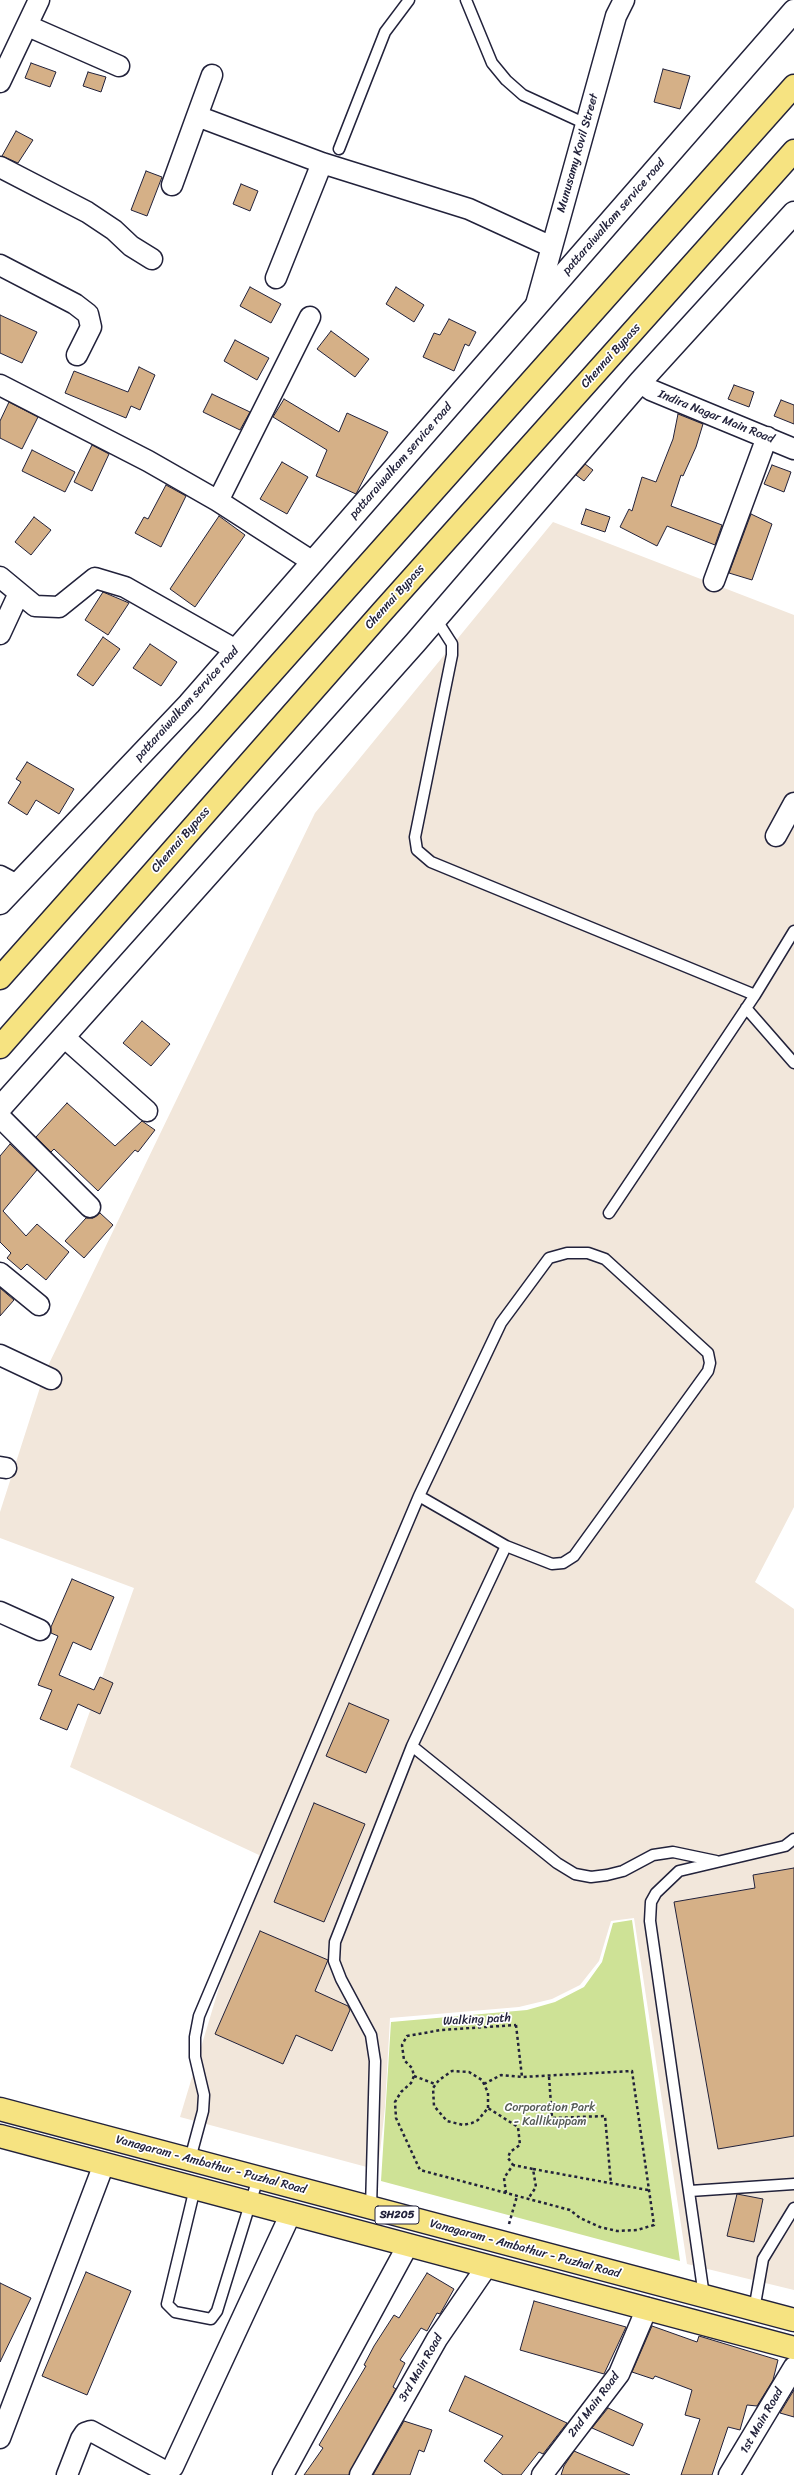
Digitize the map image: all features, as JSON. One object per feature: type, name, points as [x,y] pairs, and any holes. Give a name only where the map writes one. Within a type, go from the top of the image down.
[{"type":"main road","points":[[0,978],[794,86]]},
{"type":"main road","name":"Chennai Bypass","points":[[0,1046],[382,612],[794,151]]},
{"type":"main road","name":"Vanagaram - Ambathur - Puzhal Road","points":[[0,2109],[503,2244],[794,2320]]},
{"type":"main road","name":"SH205","points":[[0,2136],[794,2348]]},
{"type":"street","points":[[0,82],[28,26],[39,0]]},
{"type":"street","name":"Munusamy Kovil Street","points":[[535,308],[616,16],[624,0]]},
{"type":"street","name":"pattaraiwalkam service road","points":[[0,903],[9,881],[189,704],[794,11]]},
{"type":"street","points":[[28,26],[119,66]]},
{"type":"street","points":[[172,185],[212,75]]},
{"type":"street","points":[[197,116],[322,163],[469,209],[552,247]]},
{"type":"street","points":[[276,278],[322,163]]},
{"type":"street","points":[[0,167],[87,212],[114,230],[131,246],[152,260]]},
{"type":"street","points":[[0,1108],[436,619],[640,382],[794,213]]},
{"type":"street","points":[[0,265],[75,304],[88,314],[91,327],[77,355]]},
{"type":"street","points":[[218,501],[310,317]]},
{"type":"street","name":"Indira Nagar Main Road","points":[[640,382],[652,390],[794,449]]},
{"type":"street","points":[[0,385],[148,461],[218,501],[313,562]]},
{"type":"street","points":[[714,581],[766,437]]},
{"type":"street","points":[[0,577],[35,606],[59,607],[95,578],[125,587],[236,650]]},
{"type":"street","points":[[0,634],[19,593]]},
{"type":"street","points":[[776,836],[794,803]]},
{"type":"street","points":[[64,1037],[147,1111]]},
{"type":"street","points":[[0,1117],[90,1207]]},
{"type":"street","points":[[0,1273],[39,1305]]},
{"type":"street","points":[[0,1355],[51,1379]]},
{"type":"street","points":[[0,1612],[40,1630]]},
{"type":"street","points":[[0,2438],[4,2416],[104,2164]]},
{"type":"street","points":[[67,2475],[81,2439],[85,2433],[91,2431],[163,2470],[168,2470],[173,2467],[291,2214]]},
{"type":"street","points":[[283,2475],[408,2245]]},
{"type":"street","name":"3rd Main Road","points":[[360,2475],[436,2339],[487,2266]]},
{"type":"street","name":"2nd Main Road","points":[[542,2475],[619,2374],[647,2308]]},
{"type":"street","name":"1st Main Road","points":[[729,2475],[794,2367]]},
{"type":"lane","points":[[339,148],[385,32],[408,0]]},
{"type":"lane","points":[[466,0],[492,63],[506,80],[523,94],[586,124]]},
{"type":"lane","points":[[436,619],[450,640],[452,655],[415,837],[418,850],[431,862],[755,995]]},
{"type":"lane","points":[[609,1214],[755,995],[794,931]]},
{"type":"lane","points":[[746,1008],[794,1063]]},
{"type":"lane","points":[[190,2159],[203,2111],[204,2095],[195,2057],[195,2037],[200,2016],[419,1496],[501,1323],[549,1258],[567,1253],[588,1253],[605,1259],[708,1353],[710,1363],[708,1371],[574,1556],[563,1563],[545,1562],[506,1546],[419,1496]]},
{"type":"lane","points":[[371,2208],[375,2061],[371,2035],[341,1979],[334,1961],[335,1942],[412,1746],[506,1546]]},
{"type":"lane","points":[[412,1746],[557,1863],[575,1874],[591,1877],[607,1875],[623,1871],[653,1855],[673,1852],[720,1861]]},
{"type":"lane","points":[[704,2296],[650,1922],[651,1902],[656,1893],[679,1871],[784,1846],[794,1839]]},
{"type":"lane","points":[[195,2188],[167,2304],[175,2312],[206,2319],[215,2316],[258,2178]]},
{"type":"lane","points":[[690,2191],[794,2184]]},
{"type":"lane","points":[[754,2310],[763,2259],[794,2208]]},
{"type":"path","name":"Walking path","points":[[414,2076],[412,2068],[404,2060],[402,2044],[407,2036],[441,2030],[516,2025],[522,2077]]},
{"type":"path","points":[[460,2070],[476,2076],[484,2084],[488,2093],[488,2108],[485,2113],[472,2123],[455,2124],[447,2121],[434,2106],[432,2092],[435,2084],[446,2074],[460,2070]]},
{"type":"path","points":[[435,2084],[414,2076],[411,2083],[395,2102],[396,2118],[420,2170],[570,2210],[580,2218],[600,2227],[617,2231],[637,2230],[654,2225],[632,2071],[522,2077],[501,2075],[484,2084]]},
{"type":"path","points":[[549,2076],[552,2118],[605,2116],[612,2184]]},
{"type":"path","points":[[488,2108],[518,2127],[520,2145],[510,2152],[508,2158],[513,2165],[648,2190]]},
{"type":"path","points":[[506,2193],[504,2178],[513,2165]]},
{"type":"path","points":[[528,2199],[536,2187],[533,2169]]},
{"type":"path","points":[[503,2244],[517,2196]]},
{"type":"shaded area","points":[[553,522],[794,615],[794,1507],[755,1582],[794,1609],[794,2290],[687,2264],[634,1918],[611,1921],[599,1961],[580,1985],[552,1999],[519,2007],[390,2018],[385,2107],[378,2170],[180,2117],[259,1855],[70,1767],[134,1588],[0,1538],[0,1512],[45,1372],[315,813]]},
{"type":"green space","name":"Corporation Park - Kallikuppam","points":[[632,1920],[680,2261],[381,2181],[391,2022],[527,2010],[555,2002],[584,1987],[602,1962],[613,1923]]},
{"type":"building","points":[[31,63],[56,72],[50,87],[25,78]]},
{"type":"building","points":[[663,69],[690,76],[680,109],[654,102]]},
{"type":"building","points":[[88,72],[106,77],[101,92],[83,86]]},
{"type":"building","points":[[16,131],[33,140],[18,163],[2,156]]},
{"type":"building","points":[[146,171],[162,177],[147,216],[131,210]]},
{"type":"building","points":[[241,184],[258,191],[250,211],[233,204]]},
{"type":"building","points":[[250,287],[281,304],[271,323],[240,306]]},
{"type":"building","points":[[396,287],[424,305],[414,322],[386,304]]},
{"type":"building","points":[[0,315],[37,332],[22,363],[0,353]]},
{"type":"building","points":[[449,319],[476,332],[469,346],[465,344],[454,371],[423,357],[434,333],[440,335]]},
{"type":"building","points":[[331,331],[369,359],[355,377],[317,349]]},
{"type":"building","points":[[235,340],[269,358],[257,380],[224,361]]},
{"type":"building","points":[[139,367],[155,375],[140,410],[131,406],[126,418],[65,393],[74,371],[128,392]]},
{"type":"building","points":[[734,385],[754,392],[749,407],[728,399]]},
{"type":"building","points":[[212,394],[250,412],[240,430],[203,412]]},
{"type":"building","points":[[284,399],[339,432],[347,413],[388,432],[356,494],[316,476],[327,450],[273,417]]},
{"type":"building","points":[[781,400],[794,405],[794,424],[774,416]]},
{"type":"building","points":[[9,402],[38,417],[22,449],[0,438],[0,421]]},
{"type":"building","points":[[678,414],[703,424],[696,447],[683,476],[681,475],[671,506],[722,525],[715,545],[667,526],[657,546],[620,527],[629,509],[632,511],[642,477],[656,482],[673,439]]},
{"type":"building","points":[[92,445],[109,454],[92,491],[74,482]]},
{"type":"building","points":[[32,450],[75,472],[65,492],[22,471]]},
{"type":"building","points":[[282,462],[308,477],[287,514],[260,499]]},
{"type":"building","points":[[585,464],[593,470],[584,481],[576,475]]},
{"type":"building","points":[[772,465],[791,472],[784,492],[764,484]]},
{"type":"building","points":[[166,485],[186,496],[161,547],[135,533],[144,517],[148,519]]},
{"type":"building","points":[[586,509],[610,517],[605,532],[581,524]]},
{"type":"building","points":[[751,514],[772,524],[752,580],[729,573]]},
{"type":"building","points":[[219,516],[245,535],[195,607],[170,589]]},
{"type":"building","points":[[34,517],[51,530],[31,555],[15,542]]},
{"type":"building","points":[[103,592],[129,603],[108,635],[85,620]]},
{"type":"building","points":[[103,637],[120,649],[93,686],[77,675]]},
{"type":"building","points":[[150,644],[177,662],[161,686],[133,668]]},
{"type":"building","points":[[27,762],[74,789],[59,814],[36,800],[27,815],[8,803],[21,782],[16,779]]},
{"type":"building","points":[[142,1021],[170,1044],[151,1066],[123,1043]]},
{"type":"building","points":[[67,1103],[115,1146],[142,1121],[155,1130],[138,1152],[135,1150],[98,1191],[54,1149],[51,1152],[36,1137]]},
{"type":"building","points":[[10,1144],[37,1170],[3,1211],[26,1236],[37,1224],[69,1252],[46,1280],[27,1264],[21,1270],[7,1258],[11,1253],[0,1242],[0,1156]]},
{"type":"building","points":[[100,1213],[113,1225],[84,1258],[65,1241],[86,1218],[93,1218]]},
{"type":"building","points":[[0,1288],[14,1300],[0,1316]]},
{"type":"building","points":[[72,1579],[114,1597],[91,1650],[73,1642],[59,1675],[94,1690],[100,1677],[113,1683],[100,1714],[78,1704],[67,1730],[40,1719],[52,1690],[38,1685],[58,1636],[51,1633],[51,1627]]},
{"type":"building","points":[[349,1703],[389,1720],[366,1773],[326,1756]]},
{"type":"building","points":[[314,1803],[365,1824],[324,1922],[274,1902]]},
{"type":"building","points":[[794,1868],[794,2136],[718,2149],[674,1902],[755,1888],[753,1875]]},
{"type":"building","points":[[260,1931],[328,1960],[315,1991],[348,2006],[350,2010],[332,2051],[296,2035],[283,2064],[215,2034]]},
{"type":"building","points":[[737,2194],[763,2199],[754,2242],[727,2236]]},
{"type":"building","points":[[86,2272],[131,2291],[87,2395],[42,2376]]},
{"type":"building","points":[[427,2273],[454,2289],[440,2314],[437,2313],[427,2331],[421,2328],[400,2360],[405,2363],[393,2387],[396,2389],[349,2475],[304,2475],[323,2448],[319,2445],[366,2366],[364,2365],[374,2346],[394,2315],[399,2318]]},
{"type":"building","points":[[0,2283],[31,2298],[0,2362]]},
{"type":"building","points":[[534,2301],[626,2327],[604,2374],[520,2350]]},
{"type":"building","points":[[652,2326],[697,2342],[699,2336],[778,2360],[773,2380],[757,2406],[747,2405],[740,2430],[728,2427],[712,2475],[681,2475],[700,2419],[685,2415],[692,2390],[655,2376],[653,2379],[632,2372]]},
{"type":"building","points":[[465,2376],[567,2423],[543,2454],[539,2452],[521,2475],[503,2475],[484,2461],[503,2436],[449,2411]]},
{"type":"building","points":[[794,2390],[794,2417],[780,2413]]},
{"type":"building","points":[[608,2408],[643,2424],[633,2446],[592,2428]]},
{"type":"building","points":[[404,2421],[432,2430],[424,2452],[419,2450],[410,2475],[373,2475]]},
{"type":"building","points":[[574,2451],[630,2475],[561,2475],[564,2466]]}]
